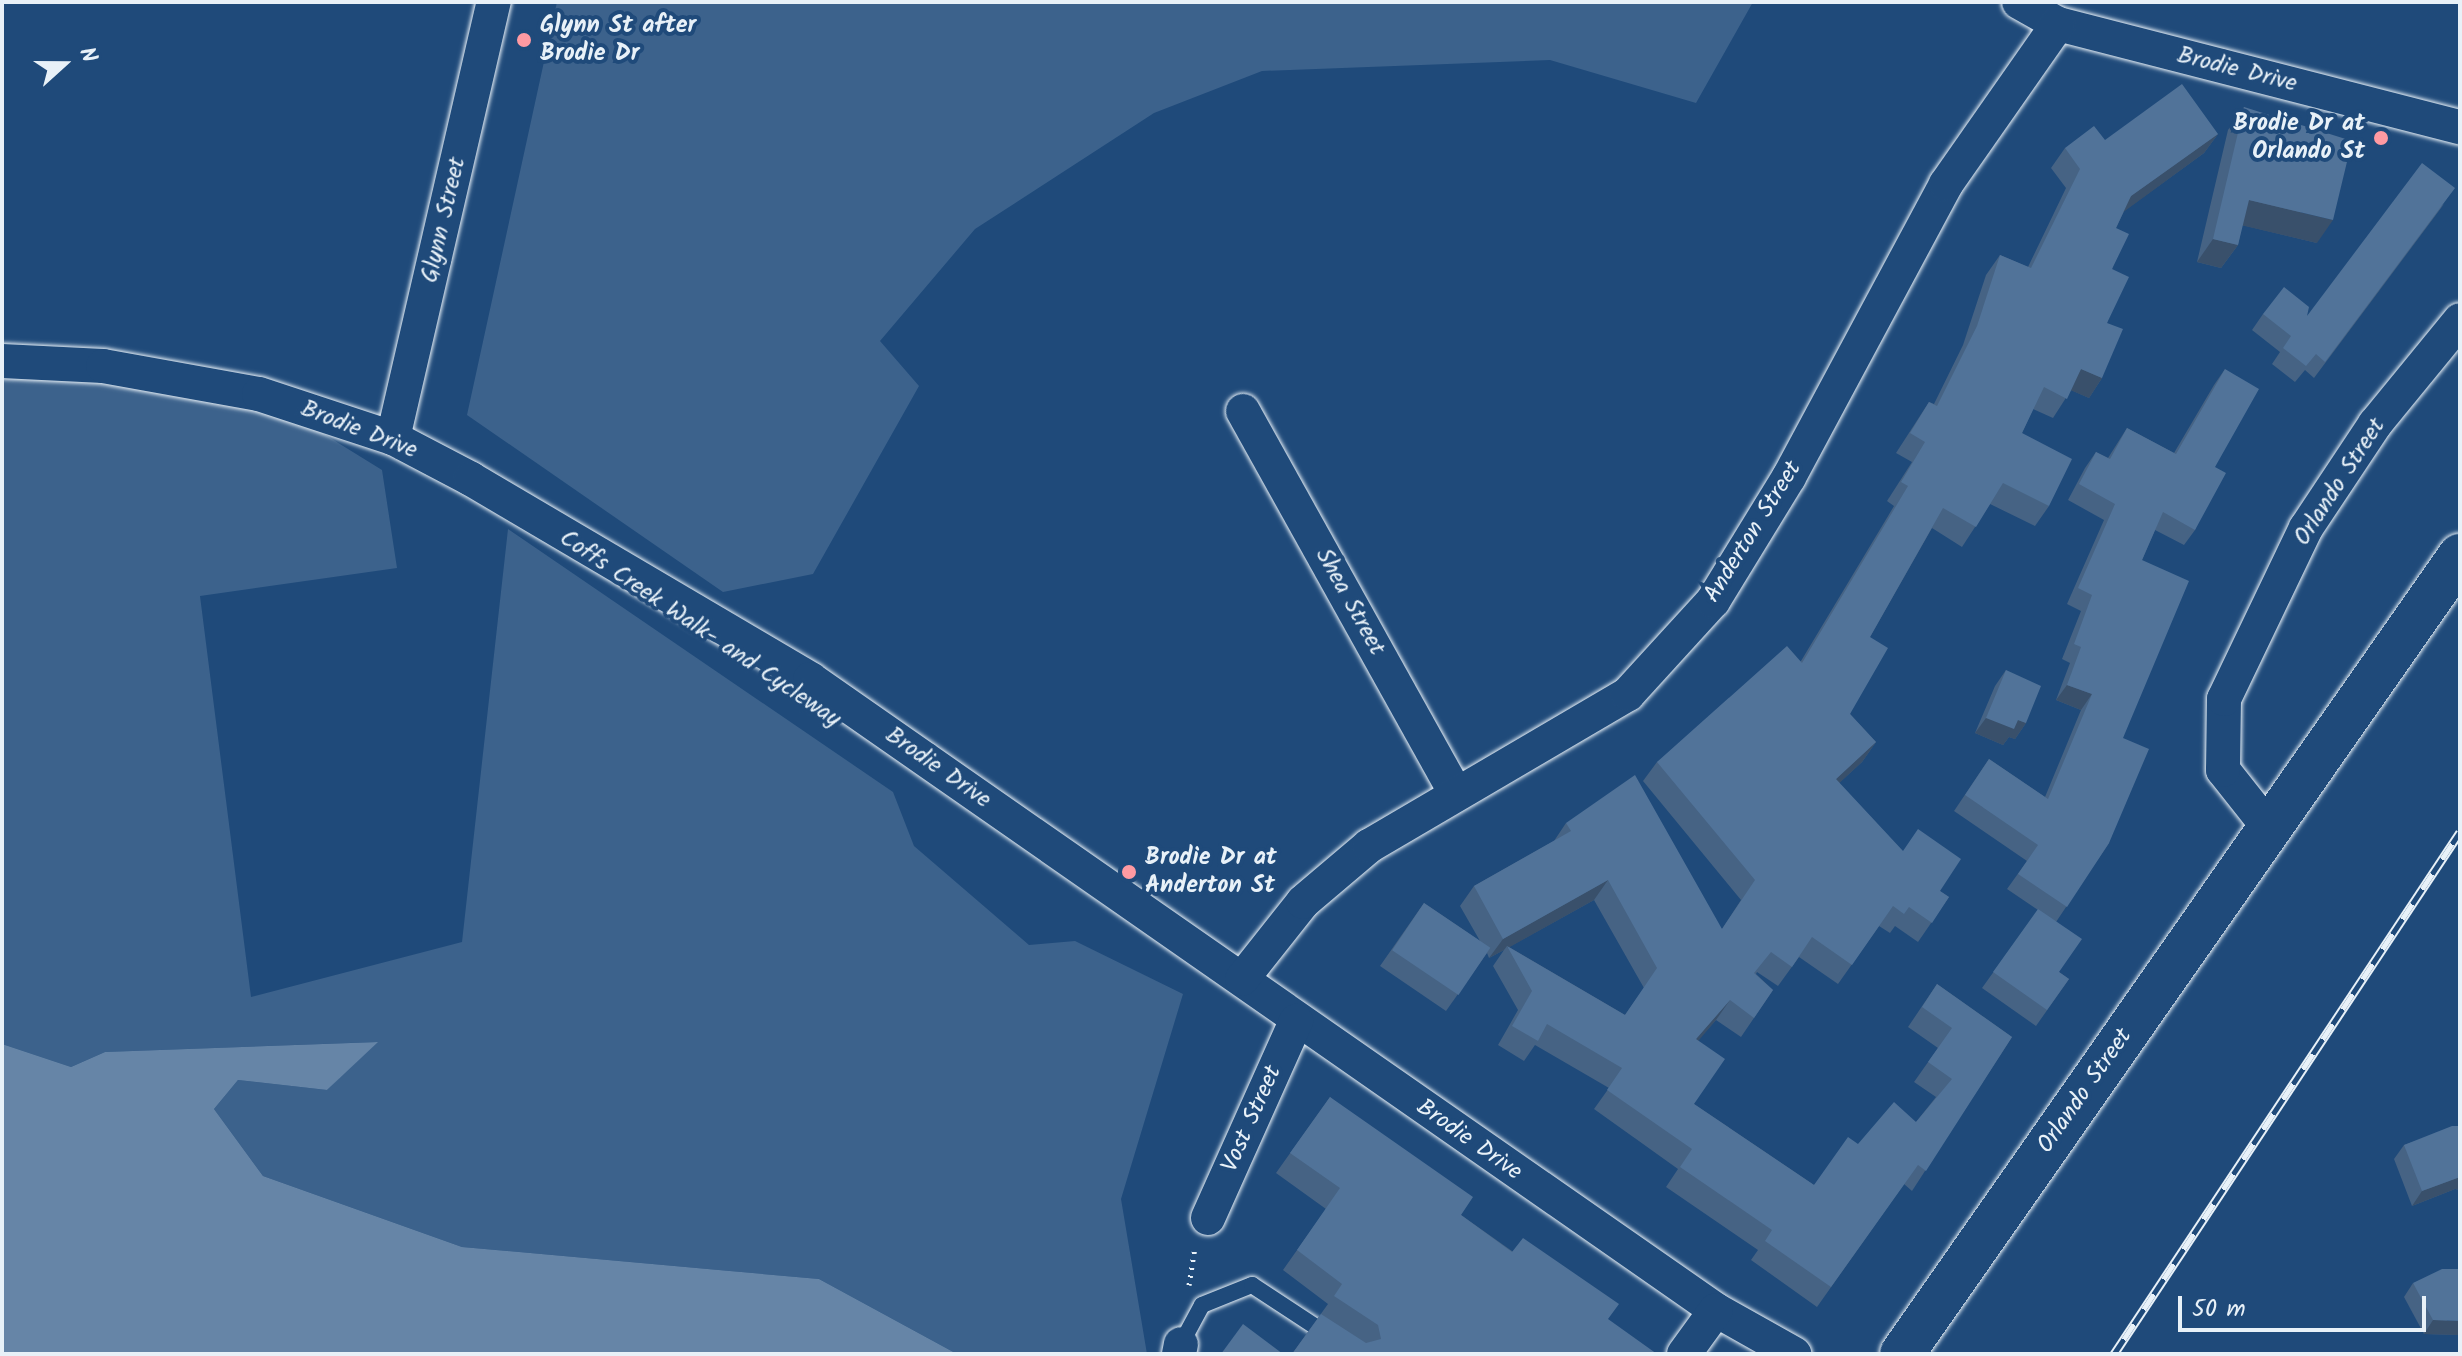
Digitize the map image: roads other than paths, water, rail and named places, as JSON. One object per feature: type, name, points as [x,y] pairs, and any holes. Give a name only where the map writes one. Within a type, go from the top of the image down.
[{"type":"street","name":"Glynn Street","points":[[393,438],[494,2]]},
{"type":"street","name":"Brodie Drive","points":[[2019,2],[2058,24],[2460,127]]},
{"type":"street","name":"Anderton Street","points":[[1242,979],[1303,902],[1369,846],[1628,694],[1713,601],[1789,477],[1946,184],[2058,24]]},
{"type":"street","name":"Orlando Street","points":[[2269,828],[2223,770],[2224,699],[2306,528],[2375,424],[2460,320]]},
{"type":"street","name":"Brodie Drive","points":[[2,361],[186,377],[393,438],[810,679],[1242,979],[1296,1021],[1716,1310],[1794,1354]]},
{"type":"street","name":"Shea Street","points":[[1243,411],[1456,793]]},
{"type":"street","name":"Orlando Street","points":[[1902,1354],[2460,556]]},
{"type":"street","name":"Vost Street","points":[[1203,1228],[1296,1021]]},
{"type":"street","points":[[1684,1354],[1716,1310]]},
{"type":"lane","points":[[1180,1349],[1190,1316],[1202,1305],[1252,1285],[1357,1354]]},
{"type":"railway","points":[[2114,1354],[2460,832]]},
{"type":"place","name":"Glynn St after Brodie Dr","points":[[524,40]]},
{"type":"place","name":"Brodie Dr at Orlando St","points":[[2381,138]]},
{"type":"place","name":"Brodie Dr at Anderton St","points":[[1129,872]]}]
